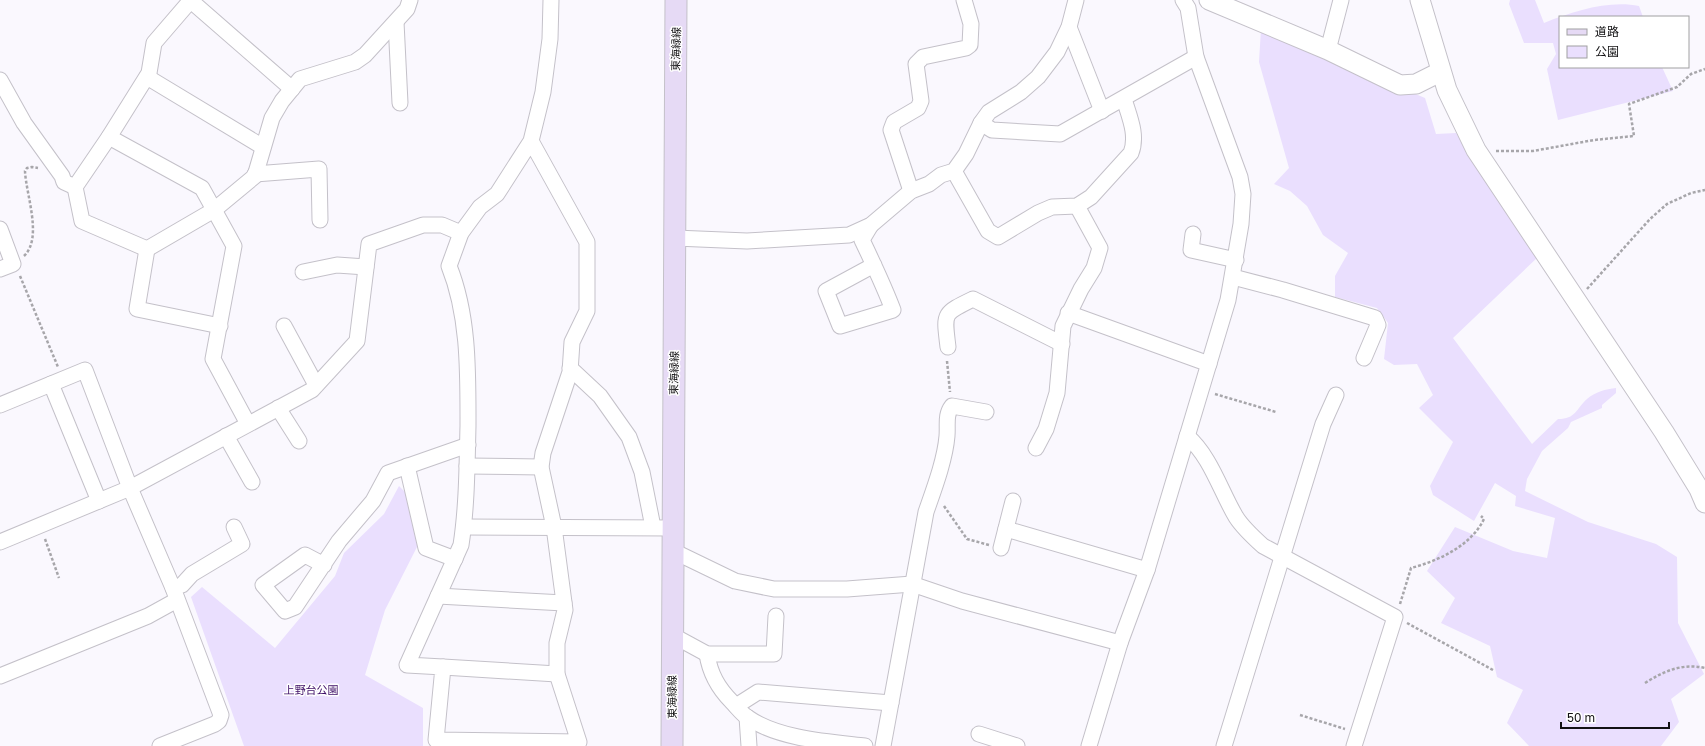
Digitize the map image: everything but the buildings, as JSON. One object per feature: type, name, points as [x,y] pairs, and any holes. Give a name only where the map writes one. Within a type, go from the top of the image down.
[{"type":"main road","name":"東海緑線","points":[[672,746],[673,551],[663,527],[675,238],[676,0]]},
{"type":"street","points":[[146,249],[82,220],[75,187],[110,137],[147,77],[154,43],[191,0],[292,89]]},
{"type":"street","points":[[146,249],[214,210],[246,185],[255,174],[272,118],[300,79],[355,62],[365,55],[407,9],[410,0]]},
{"type":"street","points":[[551,0],[550,40],[543,92],[531,141],[497,194],[480,207],[461,233],[448,266],[457,286],[468,358],[468,446],[464,527],[461,545],[407,665],[557,674]]},
{"type":"street","points":[[910,191],[891,130],[894,122],[918,108],[921,101],[916,64],[923,57],[966,48],[970,45],[971,24],[964,0]]},
{"type":"street","points":[[675,238],[747,241],[850,235],[871,225],[910,191],[929,184],[941,175],[954,171],[966,154],[981,123],[989,112],[1021,92],[1038,77],[1057,52],[1069,27],[1076,0]]},
{"type":"street","points":[[1089,746],[1120,643],[1147,570],[1228,300],[1236,260],[1243,194],[1240,177],[1196,57],[1188,8],[1183,0]]},
{"type":"street","points":[[1209,0],[1328,50],[1400,85],[1416,84],[1440,72]]},
{"type":"street","points":[[1328,50],[1341,0]]},
{"type":"street","points":[[1420,0],[1440,72],[1447,90],[1481,157],[1664,432],[1698,489],[1705,504]]},
{"type":"street","points":[[396,22],[400,103]]},
{"type":"street","points":[[1069,27],[1102,111]]},
{"type":"street","points":[[981,123],[992,130],[1060,134],[1196,57]]},
{"type":"street","points":[[147,77],[263,147]]},
{"type":"street","points":[[0,80],[24,123],[62,176],[64,182],[75,187]]},
{"type":"street","points":[[954,171],[988,231],[998,237],[1038,213],[1052,207],[1077,206],[1091,197],[1131,153],[1134,144],[1134,134],[1124,99]]},
{"type":"street","points":[[110,137],[202,188],[234,246],[213,359],[248,424]]},
{"type":"street","points":[[443,667],[436,740],[579,742],[557,674],[557,643],[565,610],[554,527],[541,467],[543,453],[570,368],[572,342],[587,311],[587,242],[531,141]]},
{"type":"street","points":[[255,174],[319,169],[320,220]]},
{"type":"street","points":[[1036,448],[1046,429],[1057,393],[1063,326],[1068,313],[1094,268],[1100,248],[1077,206]]},
{"type":"street","points":[[0,542],[130,488],[312,390],[357,341],[369,244],[424,224],[442,225],[461,233]]},
{"type":"street","points":[[871,225],[862,240],[874,265],[893,310],[840,326],[826,291],[874,265]]},
{"type":"street","points":[[0,229],[9,265]]},
{"type":"street","points":[[1193,234],[1191,250],[1236,260]]},
{"type":"street","points":[[146,249],[137,309],[220,326]]},
{"type":"street","points":[[304,272],[337,265],[366,267]]},
{"type":"street","points":[[1233,276],[1375,318],[1378,325],[1364,358]]},
{"type":"street","points":[[948,347],[945,319],[950,310],[973,299],[1062,344]]},
{"type":"street","points":[[1068,313],[1209,364]]},
{"type":"street","points":[[284,326],[316,385]]},
{"type":"street","points":[[464,527],[663,527],[629,437],[600,396],[570,368]]},
{"type":"street","points":[[0,405],[85,370],[130,488],[175,594],[221,715],[219,721],[214,724],[160,746]]},
{"type":"street","points":[[57,381],[99,501]]},
{"type":"street","points":[[1224,746],[1284,556],[1323,424],[1336,395]]},
{"type":"street","points":[[883,746],[926,512],[947,437],[947,412],[952,406],[986,412]]},
{"type":"street","points":[[278,408],[299,441]]},
{"type":"street","points":[[226,436],[252,482]]},
{"type":"street","points":[[1187,436],[1201,451],[1236,517],[1248,532],[1263,546],[1396,617],[1356,739]]},
{"type":"street","points":[[324,565],[339,541],[373,501],[388,473],[468,446]]},
{"type":"street","points":[[407,466],[426,548],[455,559]]},
{"type":"street","points":[[467,466],[541,467]]},
{"type":"street","points":[[1001,548],[1012,501]]},
{"type":"street","points":[[0,676],[148,616],[175,594],[192,574],[242,544],[234,527]]},
{"type":"street","points":[[1006,529],[1147,570]]},
{"type":"street","points":[[673,551],[735,581],[774,589],[847,589],[912,584],[962,601],[1120,643]]},
{"type":"street","points":[[438,596],[564,603]]},
{"type":"street","points":[[672,635],[707,654],[774,654],[776,616]]},
{"type":"street","points":[[707,654],[709,669],[722,691],[747,717],[777,731],[815,744],[865,746]]},
{"type":"street","points":[[736,706],[758,692],[891,703]]},
{"type":"street","points":[[747,717],[749,746]]},
{"type":"street","points":[[979,734],[1017,746]]},
{"type":"path","points":[[1481,157],[1494,151],[1533,151],[1594,140],[1634,136],[1629,104],[1677,87],[1691,74],[1705,69]]},
{"type":"path","points":[[42,172],[37,168],[32,167],[27,168],[25,171],[32,221],[32,244],[30,251],[9,265],[57,381]]},
{"type":"path","points":[[1575,298],[1586,290],[1650,219],[1667,204],[1691,193],[1705,190]]},
{"type":"path","points":[[948,347],[946,354],[952,406]]},
{"type":"path","points":[[1201,390],[1276,412]]},
{"type":"path","points":[[933,490],[967,539],[1001,548]]},
{"type":"path","points":[[1481,516],[1484,519],[1481,526],[1457,548],[1440,558],[1411,568],[1396,617],[1493,670]]},
{"type":"path","points":[[41,525],[59,578]]},
{"type":"path","points":[[1645,683],[1661,673],[1673,669],[1692,665],[1705,668]]},
{"type":"path","points":[[1300,715],[1356,739]]},
{"type":"green space","points":[[1510,0],[1535,0],[1544,23],[1559,17],[1559,68],[1662,68],[1673,91],[1558,120],[1547,69],[1556,54],[1553,43],[1524,43],[1509,4]]},
{"type":"green space","points":[[1616,4],[1639,6],[1643,16],[1562,16],[1592,8]]},
{"type":"green space","points":[[1261,29],[1425,98],[1436,134],[1456,133],[1538,257],[1453,338],[1532,444],[1558,419],[1564,419],[1575,413],[1583,403],[1594,394],[1616,388],[1616,393],[1602,405],[1602,408],[1571,422],[1568,428],[1542,451],[1527,479],[1525,491],[1588,522],[1656,544],[1677,557],[1678,623],[1704,674],[1671,699],[1679,722],[1661,746],[1529,746],[1507,723],[1523,690],[1497,677],[1490,646],[1441,623],[1455,598],[1427,571],[1455,527],[1513,551],[1547,558],[1555,518],[1515,506],[1516,496],[1495,483],[1474,521],[1433,495],[1430,486],[1453,442],[1419,408],[1433,395],[1417,364],[1394,365],[1384,359],[1388,323],[1377,308],[1335,297],[1335,276],[1348,253],[1323,235],[1307,206],[1290,191],[1274,184],[1289,168],[1259,62]]},
{"type":"green space","name":"上野台公園","points":[[399,486],[405,492],[418,545],[385,610],[365,675],[423,708],[423,746],[244,746],[191,597],[202,587],[275,648],[335,576],[344,553],[384,514]]}]
